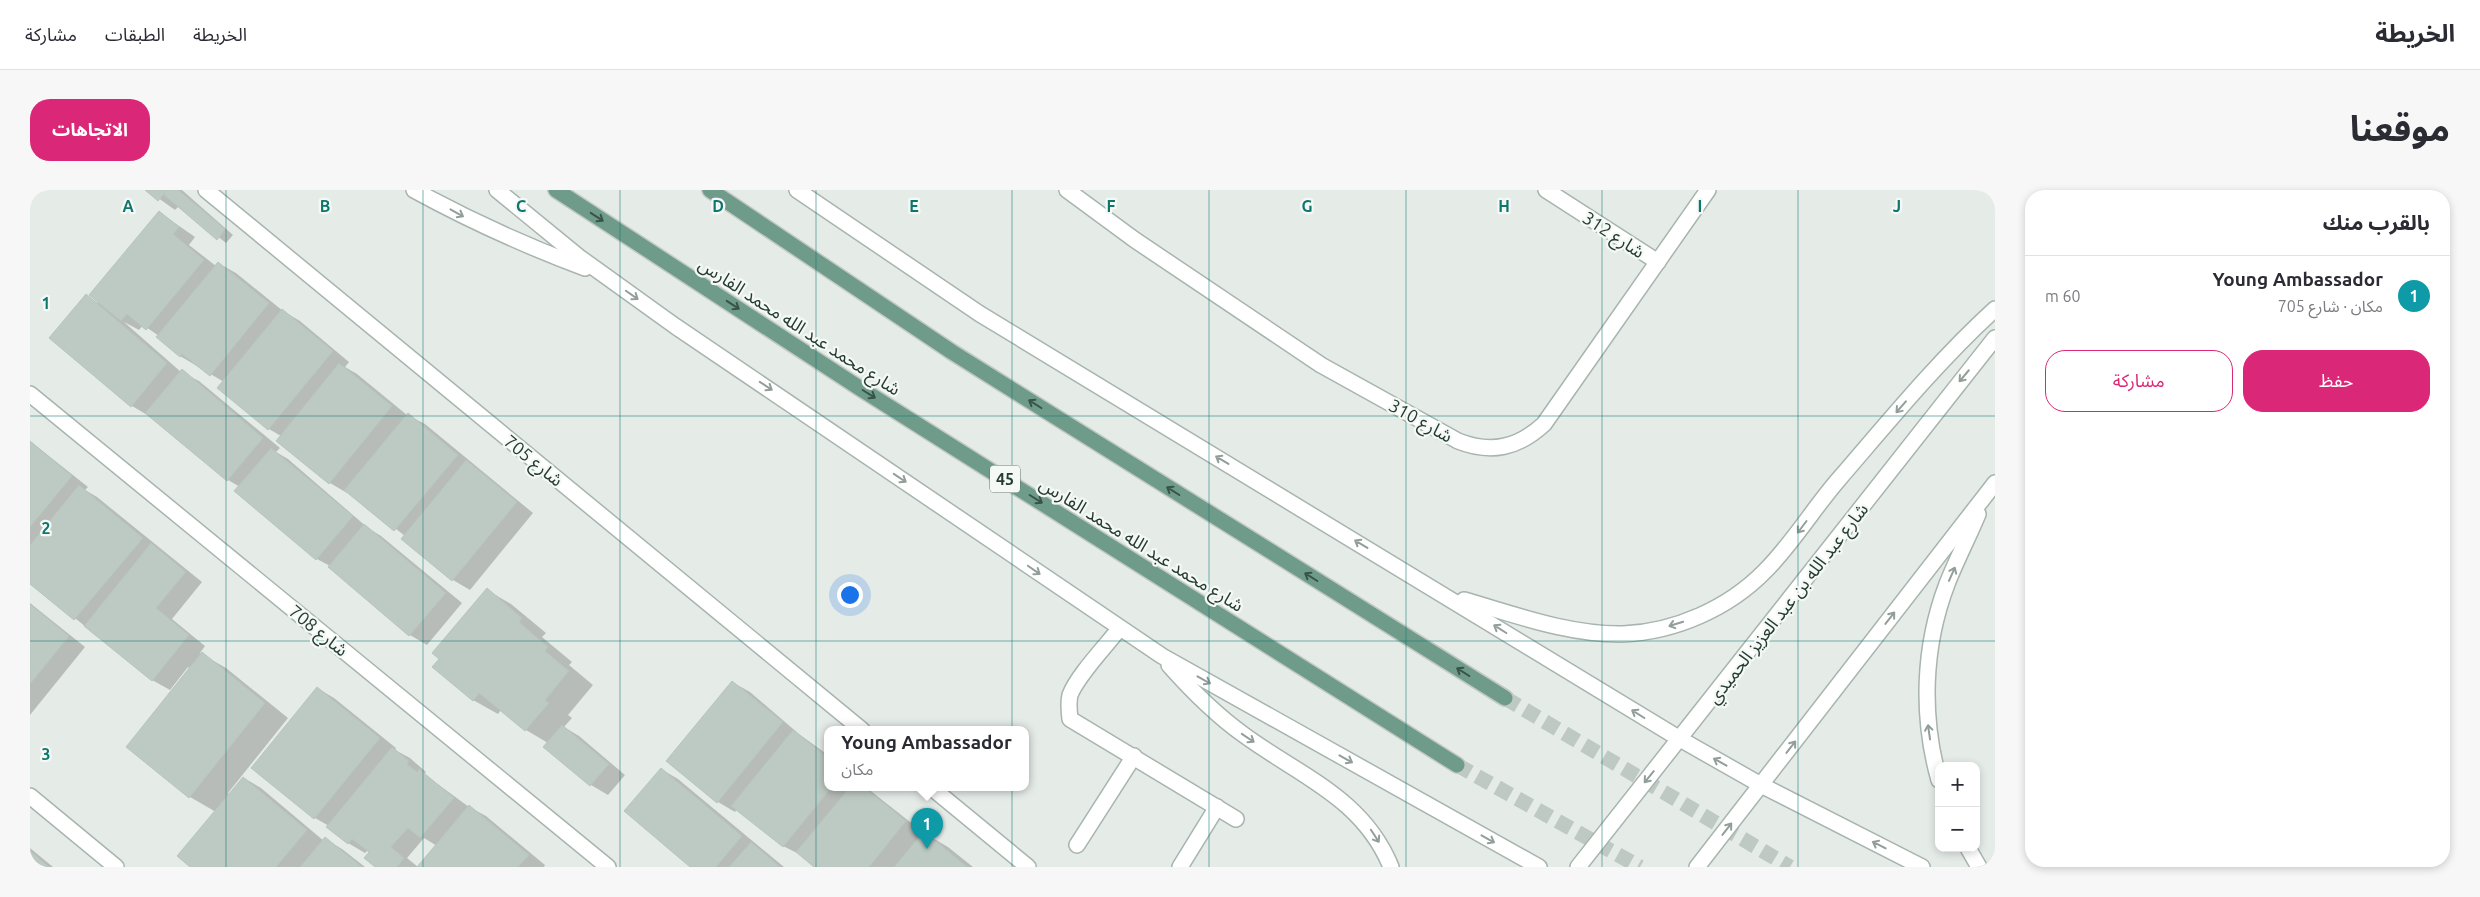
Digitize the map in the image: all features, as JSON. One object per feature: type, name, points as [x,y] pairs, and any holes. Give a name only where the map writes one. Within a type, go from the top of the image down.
[{"type":"main road","name":"شارع محمد عبد الله محمد الفارس","points":[[556,190],[870,394],[1456,765]]},
{"type":"main road","points":[[710,190],[952,352],[1504,698]]},
{"type":"street","name":"شارع 705","points":[[206,190],[857,726]]},
{"type":"street","points":[[414,190],[464,218],[533,248],[604,275]]},
{"type":"street","points":[[497,190],[604,275],[1120,629],[1162,656],[1539,867]]},
{"type":"street","points":[[797,190],[980,314],[1680,739],[1761,785],[1922,867]]},
{"type":"street","name":"شارع 310","points":[[1066,190],[1321,365],[1458,441],[1472,447],[1488,449],[1518,443],[1544,424],[1708,190]]},
{"type":"street","name":"شارع 312","points":[[1546,190],[1658,262]]},
{"type":"street","points":[[1444,594],[1531,620],[1588,632],[1624,634],[1650,631],[1700,616],[1746,589],[1783,551],[1832,488],[1936,367],[1995,309]]},
{"type":"street","name":"شارع عبد الله بن عبد العزيز الحميدي","points":[[1578,867],[1995,338]]},
{"type":"street","name":"شارع 708","points":[[30,394],[608,867]]},
{"type":"street","points":[[1935,762],[1928,727],[1929,654],[1936,620],[1947,585],[1991,488]]},
{"type":"street","points":[[1697,867],[1991,488]]},
{"type":"street","points":[[1120,629],[1076,684],[1070,695],[1068,706],[1070,718],[1236,819]]},
{"type":"street","points":[[1162,656],[1188,686],[1227,722],[1338,796],[1373,832],[1391,867]]},
{"type":"street","points":[[1077,844],[1134,756]]},
{"type":"street","points":[[936,791],[1028,867]]},
{"type":"street","points":[[30,796],[116,867]]},
{"type":"street","points":[[1180,867],[1217,807]]},
{"type":"street","points":[[1970,852],[1979,867]]},
{"type":"building","points":[[145,190],[167,190],[158,201]]},
{"type":"building","points":[[167,190],[178,190],[225,229],[217,240],[163,194]]},
{"type":"building","points":[[159,211],[179,227],[173,234],[204,260],[146,330],[127,314],[121,321],[89,295]]},
{"type":"building","points":[[218,262],[269,303],[210,376],[182,354],[180,357],[156,337]]},
{"type":"building","points":[[86,294],[167,363],[131,407],[49,338]]},
{"type":"building","points":[[282,309],[333,351],[268,430],[217,388]]},
{"type":"building","points":[[339,363],[392,406],[329,484],[276,441]]},
{"type":"building","points":[[182,369],[263,438],[227,481],[145,413]]},
{"type":"building","points":[[408,413],[458,455],[394,531],[344,490]]},
{"type":"building","points":[[30,441],[72,476],[30,527]]},
{"type":"building","points":[[271,448],[353,516],[316,560],[234,491]]},
{"type":"building","points":[[466,460],[517,502],[452,581],[401,539]]},
{"type":"building","points":[[79,485],[143,538],[74,620],[30,584],[30,545]]},
{"type":"building","points":[[364,524],[446,593],[409,636],[328,567]]},
{"type":"building","points":[[151,543],[186,572],[156,608],[189,635],[152,681],[84,626]]},
{"type":"building","points":[[487,588],[522,618],[519,622],[548,647],[545,651],[569,671],[545,700],[549,703],[525,731],[479,693],[473,701],[432,667],[439,659],[432,653]]},
{"type":"building","points":[[30,604],[69,636],[30,684]]},
{"type":"building","points":[[202,652],[265,703],[189,798],[126,747]]},
{"type":"building","points":[[732,681],[783,722],[717,803],[666,761]]},
{"type":"building","points":[[317,687],[380,738],[314,819],[251,768]]},
{"type":"building","points":[[562,725],[609,764],[590,786],[543,747]]},
{"type":"building","points":[[793,730],[824,755],[824,791],[829,791],[783,847],[731,806]]},
{"type":"building","points":[[392,747],[409,761],[407,764],[417,772],[419,769],[454,798],[420,838],[408,828],[391,847],[404,858],[397,867],[375,867],[364,858],[369,852],[352,839],[348,844],[326,827]]},
{"type":"building","points":[[661,768],[742,836],[716,867],[690,867],[624,811]]},
{"type":"building","points":[[243,777],[307,830],[276,867],[190,867],[177,856]]},
{"type":"building","points":[[847,791],[869,791],[906,821],[869,867],[814,867],[796,852]]},
{"type":"building","points":[[469,805],[529,855],[518,867],[417,867]]},
{"type":"building","points":[[924,831],[967,867],[894,867]]},
{"type":"building","points":[[325,837],[362,867],[300,867]]},
{"type":"building","points":[[751,842],[780,867],[729,867]]},
{"type":"building","points":[[30,851],[49,867],[30,867]]},
{"type":"tunnel","points":[[1505,698],[1790,867]]},
{"type":"tunnel","points":[[1457,765],[1640,867]]},
{"type":"place","name":"Young Ambassador","points":[[927,849]]}]
